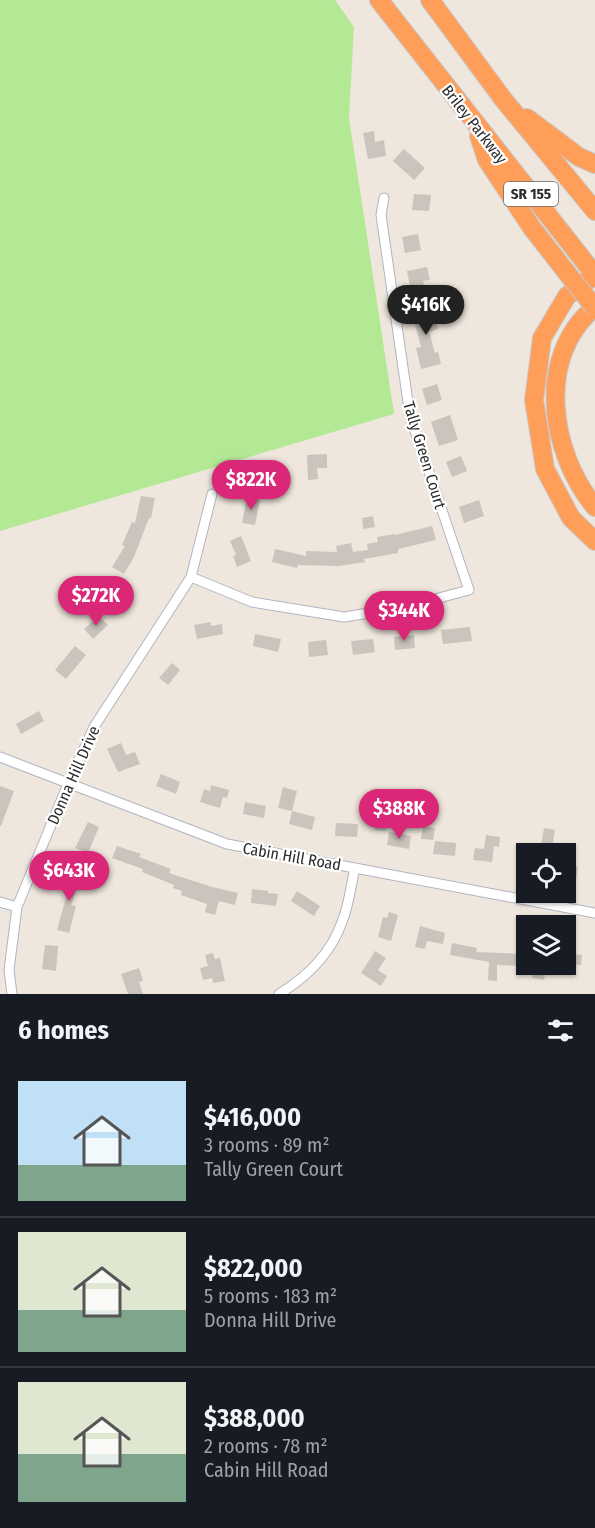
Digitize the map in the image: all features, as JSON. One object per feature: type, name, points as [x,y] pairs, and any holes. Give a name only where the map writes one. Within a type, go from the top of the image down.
[{"type":"highway","name":"Briley Parkway","points":[[379,0],[592,271]]},
{"type":"highway","name":"SR 155","points":[[430,0],[503,99],[595,211]]},
{"type":"highway","points":[[503,99],[579,157],[595,164]]},
{"type":"highway","points":[[476,125],[487,160],[532,228],[595,308],[586,315],[566,345],[556,378],[555,410],[561,442],[577,480],[595,507]]},
{"type":"highway","points":[[592,271],[567,296],[542,338],[534,400],[545,469],[571,518],[595,541]]},
{"type":"street","name":"Tally Green Court","points":[[191,577],[252,602],[344,617],[401,608],[469,590],[410,416],[381,215],[384,198]]},
{"type":"street","name":"Donna Hill Drive","points":[[12,994],[9,970],[17,907],[94,727],[191,577],[212,494]]},
{"type":"street","name":"Cabin Hill Road","points":[[0,757],[228,844],[595,913]]},
{"type":"street","points":[[279,994],[297,983],[326,954],[342,922],[356,868]]},
{"type":"street","points":[[0,902],[17,907]]},
{"type":"green space","points":[[0,0],[335,0],[354,27],[349,118],[394,414],[0,531]]},
{"type":"building","points":[[374,131],[375,142],[384,140],[386,156],[368,159],[363,133]]},
{"type":"building","points":[[404,149],[425,168],[414,180],[393,161]]},
{"type":"building","points":[[414,194],[431,195],[429,211],[412,210]]},
{"type":"building","points":[[418,234],[421,250],[405,253],[402,237]]},
{"type":"building","points":[[427,267],[430,280],[423,281],[425,288],[411,291],[407,271]]},
{"type":"building","points":[[432,305],[438,329],[429,332],[441,364],[421,369],[416,348],[421,347],[411,310]]},
{"type":"building","points":[[437,384],[442,400],[427,405],[422,389]]},
{"type":"building","points":[[450,415],[458,440],[439,446],[431,422]]},
{"type":"building","points":[[327,454],[327,468],[317,468],[318,479],[308,480],[307,455]]},
{"type":"building","points":[[461,456],[467,471],[452,477],[446,462]]},
{"type":"building","points":[[141,496],[155,498],[151,518],[149,518],[134,557],[124,574],[112,567],[125,546],[122,545],[132,522],[135,523]]},
{"type":"building","points":[[247,497],[260,500],[255,525],[242,523]]},
{"type":"building","points":[[479,500],[484,516],[464,523],[459,507]]},
{"type":"building","points":[[373,516],[375,527],[363,529],[362,518]]},
{"type":"building","points":[[432,526],[436,540],[398,549],[398,553],[364,559],[365,562],[339,566],[298,565],[297,568],[272,562],[275,549],[306,556],[306,551],[337,552],[336,546],[351,543],[353,552],[368,550],[367,544],[378,542],[377,537]]},
{"type":"building","points":[[241,536],[251,561],[237,567],[233,556],[236,555],[230,541]]},
{"type":"building","points":[[115,579],[127,588],[114,605],[102,597]]},
{"type":"building","points":[[99,616],[108,625],[93,639],[84,629]]},
{"type":"building","points":[[211,622],[211,626],[222,624],[223,634],[197,639],[194,625]]},
{"type":"building","points":[[470,627],[472,641],[443,644],[441,630]]},
{"type":"building","points":[[255,634],[281,639],[278,652],[253,646]]},
{"type":"building","points":[[414,635],[415,648],[395,650],[394,637]]},
{"type":"building","points":[[373,639],[375,652],[353,655],[351,641]]},
{"type":"building","points":[[326,640],[328,655],[309,657],[308,642]]},
{"type":"building","points":[[75,646],[86,655],[66,679],[55,670]]},
{"type":"building","points":[[172,663],[180,670],[168,685],[159,678]]},
{"type":"building","points":[[39,711],[44,721],[21,734],[16,724]]},
{"type":"building","points":[[121,743],[126,755],[135,752],[140,764],[118,772],[107,749]]},
{"type":"building","points":[[161,774],[180,782],[176,794],[156,786]]},
{"type":"building","points":[[211,785],[229,790],[227,798],[223,797],[220,808],[200,802],[204,789],[210,791]]},
{"type":"building","points":[[0,786],[14,791],[1,826],[0,826]]},
{"type":"building","points":[[283,787],[297,791],[292,811],[278,808]]},
{"type":"building","points":[[245,802],[266,806],[264,818],[243,814]]},
{"type":"building","points":[[292,811],[315,817],[312,830],[289,824]]},
{"type":"building","points":[[375,819],[387,819],[386,831],[375,830]]},
{"type":"building","points":[[88,822],[99,827],[88,853],[75,848]]},
{"type":"building","points":[[336,823],[358,824],[357,837],[335,836]]},
{"type":"building","points":[[423,826],[435,828],[433,840],[421,839]]},
{"type":"building","points":[[544,828],[555,830],[553,843],[542,843]]},
{"type":"building","points":[[389,832],[411,836],[409,849],[387,845]]},
{"type":"building","points":[[486,835],[500,837],[499,847],[494,846],[492,862],[473,860],[475,848],[484,849]]},
{"type":"building","points":[[435,841],[456,843],[455,856],[433,854]]},
{"type":"building","points":[[117,846],[141,854],[139,857],[171,869],[169,873],[238,893],[235,905],[219,901],[215,915],[205,912],[207,904],[181,895],[182,891],[173,888],[174,885],[142,872],[143,869],[112,858]]},
{"type":"building","points":[[71,870],[82,874],[71,905],[76,906],[69,933],[57,930],[67,894],[63,892]]},
{"type":"building","points":[[252,889],[278,894],[276,906],[251,903]]},
{"type":"building","points":[[297,891],[320,906],[314,916],[291,901]]},
{"type":"building","points":[[389,912],[398,915],[391,941],[378,937],[383,917],[387,918]]},
{"type":"building","points":[[420,926],[445,933],[443,944],[427,941],[425,949],[415,947]]},
{"type":"building","points":[[452,943],[477,948],[476,952],[516,954],[516,966],[497,965],[497,981],[488,980],[489,962],[450,955]]},
{"type":"building","points":[[45,945],[58,946],[56,971],[42,969]]},
{"type":"building","points":[[375,951],[386,958],[378,970],[387,976],[381,986],[361,973]]},
{"type":"building","points":[[213,953],[215,959],[220,958],[225,981],[213,983],[212,978],[203,980],[200,968],[208,966],[205,955]]},
{"type":"building","points":[[576,954],[582,955],[581,965],[576,965]]},
{"type":"building","points":[[139,968],[143,981],[139,982],[143,994],[128,994],[121,974]]},
{"type":"building","points":[[533,975],[545,975],[544,980],[532,978]]}]
